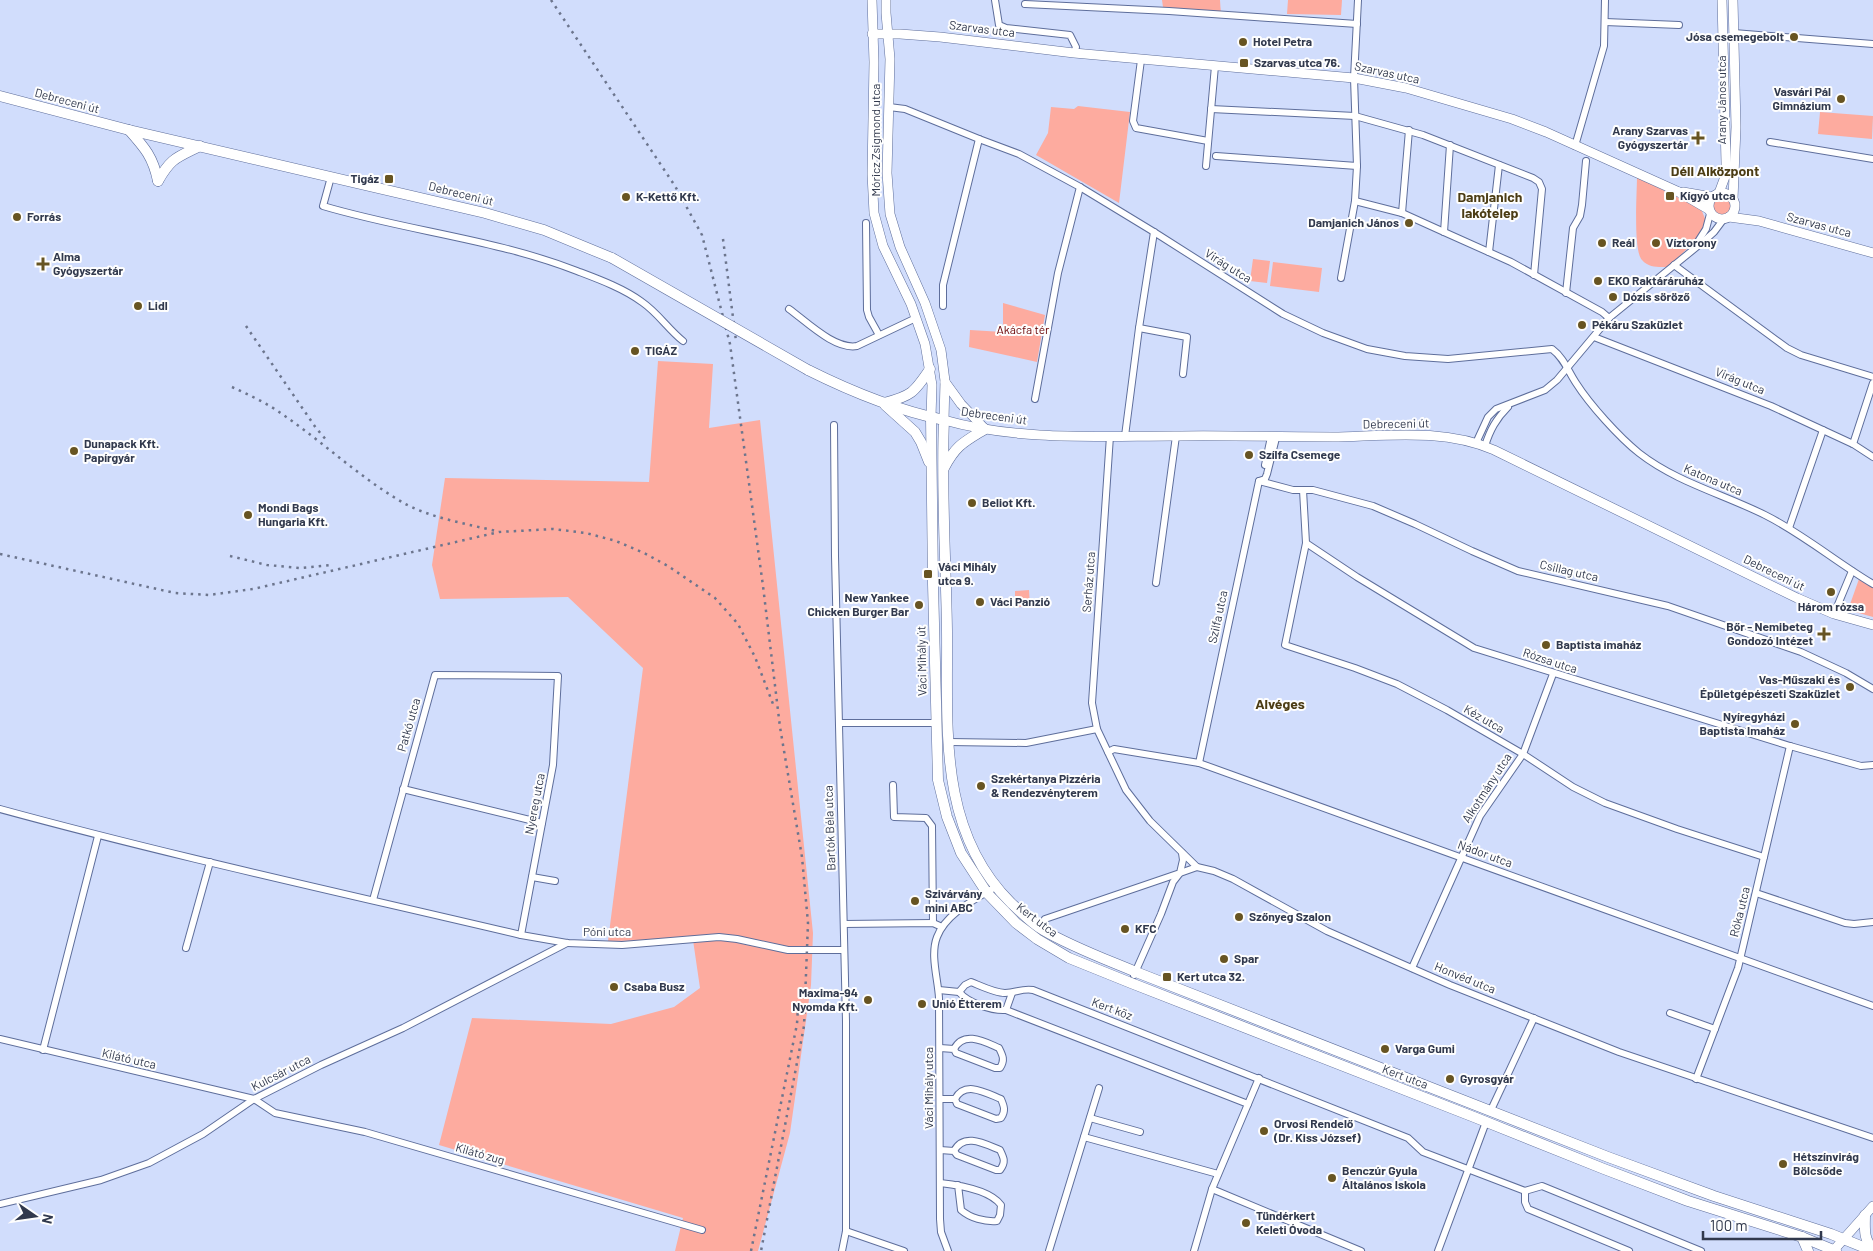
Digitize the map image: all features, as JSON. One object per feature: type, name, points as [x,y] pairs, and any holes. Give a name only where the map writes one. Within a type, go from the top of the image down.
[{"type":"main road","name":"Debreceni út","points":[[0,96],[129,130],[438,201],[523,223],[612,258],[808,370],[852,391],[882,403],[944,420]]},
{"type":"main road","points":[[129,130],[149,152],[158,181],[167,165],[175,158],[200,146]]},
{"type":"main road","points":[[882,403],[905,398],[917,388],[930,369]]},
{"type":"main road","name":"Debreceni út","points":[[882,403],[915,432],[921,442],[931,469]]},
{"type":"main road","name":"Váci Mihály út","points":[[931,417],[935,723],[938,780],[947,817],[961,853],[987,892]]},
{"type":"main road","name":"Váci Mihály út","points":[[944,420],[943,472],[951,781],[960,819],[974,850],[997,886]]},
{"type":"main road","points":[[943,472],[955,450],[985,429]]},
{"type":"main road","name":"Kert utca","points":[[997,886],[1022,914],[1041,929],[1136,972],[1714,1196],[1831,1234],[1873,1250]]},
{"type":"main road","name":"Kert utca","points":[[987,892],[1016,923],[1037,939],[1069,958],[1604,1169],[1688,1200],[1802,1237],[1834,1251]]},
{"type":"main road","points":[[1866,1214],[1866,1239],[1873,1250]]},
{"type":"main road","points":[[1802,1237],[1808,1251]]},
{"type":"street","name":"Móricz Zsigmond utca","points":[[872,0],[874,62],[872,174],[874,213],[886,254],[916,318],[925,344],[930,369],[931,417]]},
{"type":"street","name":"Móricz Zsigmond utca","points":[[886,0],[890,59],[887,173],[890,214],[900,247],[934,326],[943,360],[945,382],[944,420]]},
{"type":"street","name":"Szarvas utca","points":[[995,0],[999,25],[1006,28],[1070,35],[1076,47],[1074,53]]},
{"type":"street","points":[[1341,278],[1355,201],[1354,78],[1358,0]]},
{"type":"street","points":[[1575,146],[1604,46],[1605,0]]},
{"type":"street","name":"Arany János utca","points":[[1716,195],[1724,182],[1726,163],[1722,0]]},
{"type":"street","name":"Arany János utca","points":[[1733,0],[1736,127],[1734,203]]},
{"type":"street","points":[[1025,4],[1169,10],[1356,24]]},
{"type":"street","points":[[1604,22],[1680,26]]},
{"type":"street","name":"Szarvas utca","points":[[872,34],[949,38],[1140,60],[1354,78],[1406,88],[1512,119],[1677,191],[1709,212]]},
{"type":"street","points":[[1734,34],[1873,44]]},
{"type":"street","points":[[1140,60],[1134,126],[1136,128],[1208,141]]},
{"type":"street","points":[[1206,166],[1215,66]]},
{"type":"street","name":"Virág utca","points":[[889,107],[905,109],[1020,154],[1080,187],[1154,232],[1283,314],[1323,333],[1367,349],[1404,356],[1448,359],[1552,349],[1563,360],[1568,370]]},
{"type":"street","points":[[1211,109],[1355,116],[1408,130],[1450,145],[1539,182],[1542,189],[1534,275]]},
{"type":"street","points":[[1402,213],[1408,130]]},
{"type":"street","points":[[943,306],[943,285],[979,139]]},
{"type":"street","points":[[1770,142],[1873,159]]},
{"type":"street","points":[[1444,232],[1450,145]]},
{"type":"street","points":[[1216,156],[1356,166]]},
{"type":"street","points":[[1566,293],[1573,228],[1580,216],[1586,161]]},
{"type":"street","points":[[1490,252],[1499,165]]},
{"type":"street","points":[[330,176],[323,206],[358,216],[481,242],[545,258],[597,278],[641,301],[657,314],[683,341]]},
{"type":"street","points":[[1035,399],[1058,273],[1080,187]]},
{"type":"street","name":"Szarvas utca","points":[[1677,191],[1716,195]]},
{"type":"street","points":[[1481,444],[1488,416],[1496,409],[1508,406],[1545,390],[1568,370],[1609,318],[1714,232],[1733,213],[1734,203],[1726,194],[1716,195],[1708,205],[1709,212],[1706,229],[1693,248]]},
{"type":"street","points":[[1355,201],[1402,213],[1490,252],[1602,312],[1609,318]]},
{"type":"street","name":"Szarvas utca","points":[[1734,203],[1759,221]]},
{"type":"street","points":[[1709,212],[1716,219],[1726,219]]},
{"type":"street","name":"Szarvas utca","points":[[1726,219],[1759,221],[1873,252]]},
{"type":"street","points":[[866,223],[868,310],[869,317],[879,335]]},
{"type":"street","points":[[1125,436],[1154,232]]},
{"type":"street","points":[[1674,265],[1787,348],[1800,355],[1873,377]]},
{"type":"street","points":[[788,309],[836,343],[848,347],[858,346],[916,318]]},
{"type":"street","points":[[1139,328],[1187,337],[1183,374]]},
{"type":"street","name":"Virág utca","points":[[1594,337],[1772,406],[1853,444],[1873,457]]},
{"type":"street","name":"Katona utca","points":[[1568,370],[1576,384],[1620,436],[1640,454],[1674,475],[1764,514],[1789,528],[1873,584]]},
{"type":"street","points":[[945,382],[961,404],[985,429]]},
{"type":"street","points":[[1853,444],[1873,383]]},
{"type":"street","name":"Debreceni út","points":[[944,420],[985,429],[1032,434],[1274,437],[1438,436],[1481,444],[1770,585],[1834,614],[1873,625]]},
{"type":"street","name":"Bartók Béla utca","points":[[834,424],[835,556],[846,1021],[846,1231],[842,1251]]},
{"type":"street","points":[[1789,528],[1823,430]]},
{"type":"street","name":"Serház utca","points":[[1097,729],[1092,703],[1110,436]]},
{"type":"street","points":[[1156,583],[1176,436]]},
{"type":"street","name":"Szilfa utca","points":[[1198,763],[1262,480],[1274,437]]},
{"type":"street","name":"Csillag utca","points":[[1262,480],[1293,490],[1313,490],[1373,506],[1518,570],[1668,606],[1695,615],[1801,652],[1846,673],[1873,689]]},
{"type":"street","points":[[1303,490],[1306,543]]},
{"type":"street","name":"Rózsa utca","points":[[1306,543],[1357,577],[1474,648],[1790,746],[1860,766],[1873,765]]},
{"type":"street","name":"Kéz utca","points":[[1306,543],[1285,645],[1356,668],[1397,684],[1447,710],[1523,754],[1572,787],[1604,803],[1764,857]]},
{"type":"street","points":[[1834,614],[1852,571]]},
{"type":"street","name":"Alkotmány utca","points":[[1412,968],[1460,857],[1480,816],[1523,754],[1553,674]]},
{"type":"street","name":"Patkó utca","points":[[373,900],[435,675],[558,676]]},
{"type":"street","name":"Nyereg utca","points":[[521,935],[554,765],[558,676]]},
{"type":"street","points":[[839,724],[935,723]]},
{"type":"street","points":[[949,742],[1026,743],[1097,729],[1108,752]]},
{"type":"street","name":"Róka utca","points":[[1696,1078],[1740,958],[1790,746]]},
{"type":"street","name":"Nádor utca","points":[[1108,752],[1114,750],[1198,763],[1873,1006]]},
{"type":"street","name":"Honvéd utca","points":[[1108,752],[1126,790],[1150,821],[1197,867],[1214,871],[1233,879],[1327,931],[1534,1018],[1619,1052],[1873,1138]]},
{"type":"street","points":[[893,785],[894,817],[926,818],[932,826],[933,923]]},
{"type":"street","points":[[403,790],[542,823]]},
{"type":"street","name":"Póni utca","points":[[0,809],[98,836],[521,935],[567,943],[622,945],[719,938],[737,939],[788,950],[844,950]]},
{"type":"street","points":[[43,1050],[98,836]]},
{"type":"street","points":[[1131,983],[1173,882],[1180,873],[1183,860],[1182,852]]},
{"type":"street","points":[[186,948],[210,862]]},
{"type":"street","points":[[1045,919],[1197,867]]},
{"type":"street","points":[[532,877],[555,881]]},
{"type":"street","name":"Váci Mihály utca","points":[[948,1251],[941,1232],[939,990],[934,950],[936,938],[951,916],[997,886]]},
{"type":"street","points":[[1756,893],[1845,923],[1873,922]]},
{"type":"street","points":[[844,924],[933,923],[942,927]]},
{"type":"street","name":"Kulcsár utca","points":[[0,1204],[101,1180],[149,1163],[204,1134],[254,1099],[321,1065],[403,1028],[567,943]]},
{"type":"street","name":"Kert köz","points":[[958,992],[971,982],[1002,994],[1023,989],[1033,990],[1408,1138],[1423,1152],[1526,1191]]},
{"type":"street","name":"Kert köz","points":[[939,990],[958,992],[963,997],[997,1011],[1006,1010],[1248,1104]]},
{"type":"street","points":[[1006,1010],[1012,993]]},
{"type":"street","points":[[1670,1013],[1715,1029]]},
{"type":"street","points":[[1491,1110],[1534,1018]]},
{"type":"street","points":[[973,1038],[999,1048],[1004,1057],[1003,1064],[1000,1068],[995,1068],[956,1054],[954,1049],[960,1041],[973,1038]]},
{"type":"street","name":"Kilátó utca","points":[[0,1039],[254,1099]]},
{"type":"street","points":[[940,1048],[954,1049]]},
{"type":"street","points":[[1194,1251],[1212,1189],[1259,1078]]},
{"type":"street","points":[[974,1088],[1000,1098],[1005,1107],[1004,1114],[1001,1118],[996,1119],[957,1104],[955,1099],[961,1091],[974,1088]]},
{"type":"street","points":[[1050,1251],[1099,1088]]},
{"type":"street","name":"Kilátó zug","points":[[254,1099],[275,1113],[365,1132],[702,1230]]},
{"type":"street","points":[[940,1099],[955,1099]]},
{"type":"street","points":[[1090,1118],[1140,1132]]},
{"type":"street","points":[[1438,1251],[1486,1122]]},
{"type":"street","points":[[1084,1138],[1218,1174]]},
{"type":"street","points":[[940,1150],[954,1151],[957,1155],[996,1170],[1000,1170],[1004,1165],[1004,1159],[1000,1150],[973,1140],[960,1143],[954,1151]]},
{"type":"street","points":[[940,1183],[958,1185],[996,1198],[1001,1204],[997,1222],[990,1222],[966,1215],[961,1210],[958,1185]]},
{"type":"street","points":[[1629,1251],[1528,1209],[1525,1202],[1526,1191],[1542,1186],[1701,1251]]},
{"type":"street","points":[[1212,1189],[1361,1251]]},
{"type":"street","points":[[1834,1251],[1873,1206]]},
{"type":"street","points":[[846,1231],[904,1251]]},
{"type":"green space","points":[[1162,0],[1220,0],[1221,15],[1163,7]]},
{"type":"green space","points":[[1288,0],[1342,0],[1341,15],[1287,14]]},
{"type":"green space","points":[[1078,106],[1130,112],[1119,203],[1036,155],[1048,133],[1051,107],[1074,109]]},
{"type":"green space","points":[[1820,112],[1873,116],[1872,139],[1818,134]]},
{"type":"green space","points":[[1637,177],[1701,209],[1709,228],[1668,267],[1648,264],[1642,260],[1639,254],[1636,234]]},
{"type":"green space","points":[[1718,198],[1726,198],[1731,203],[1729,214],[1718,216],[1713,211],[1713,203]]},
{"type":"green space","points":[[1253,259],[1270,261],[1267,283],[1250,281]]},
{"type":"green space","points":[[1273,262],[1322,268],[1319,292],[1270,286]]},
{"type":"green space","name":"Akácfa tér","points":[[1003,303],[1045,315],[1037,362],[969,347],[970,330],[1003,332]]},
{"type":"green space","points":[[658,361],[713,364],[709,428],[760,420],[813,933],[811,985],[790,1133],[758,1251],[675,1251],[683,1218],[439,1145],[472,1018],[611,1024],[674,1007],[700,988],[693,940],[608,941],[643,668],[568,597],[440,599],[432,565],[445,478],[649,482]]},
{"type":"green space","points":[[1859,579],[1873,587],[1873,617],[1848,610]]},
{"type":"green space","points":[[1029,590],[1030,606],[1015,607],[1015,591]]},
{"type":"railway","points":[[551,0],[675,186],[702,235],[730,344],[780,727],[802,857],[808,923],[804,1026],[761,1251]]},
{"type":"railway","points":[[723,239],[736,341]]},
{"type":"railway","points":[[246,326],[316,428],[328,442]]},
{"type":"railway","points":[[232,387],[276,410],[371,482],[402,502],[435,516],[496,531]]},
{"type":"railway","points":[[0,554],[175,593],[209,595],[253,589],[499,532],[553,529],[586,533],[616,541],[644,553],[668,566],[715,598],[738,624],[755,657],[773,704]]},
{"type":"railway","points":[[230,556],[267,565],[300,568],[331,565]]},
{"type":"railway","points":[[751,1251],[797,1024],[798,1007]]},
{"type":"place","name":"Jósa csemegebolt","points":[[1794,37]]},
{"type":"place","name":"Hotel Petra","points":[[1243,42]]},
{"type":"place","name":"Szarvas utca 76.","points":[[1244,63]]},
{"type":"place","name":"Vasvári Pál Gimnázium","points":[[1841,99]]},
{"type":"place","name":"Arany Szarvas Gyógyszertár","points":[[1698,138]]},
{"type":"place","name":"Tigáz","points":[[389,179]]},
{"type":"place","name":"Kígyó utca","points":[[1670,196]]},
{"type":"place","name":"K-Kettő Kft.","points":[[626,197]]},
{"type":"place","name":"Forrás","points":[[17,217]]},
{"type":"place","name":"Damjanich János","points":[[1409,223]]},
{"type":"place","name":"Reál","points":[[1602,243]]},
{"type":"place","name":"Víztorony","points":[[1656,243]]},
{"type":"place","name":"Alma Gyógyszertár","points":[[43,264]]},
{"type":"place","name":"EKO Raktáráruház","points":[[1598,281]]},
{"type":"place","name":"Dózis söröző","points":[[1613,297]]},
{"type":"place","name":"Lidl","points":[[138,306]]},
{"type":"place","name":"Pékáru Szaküzlet","points":[[1582,325]]},
{"type":"place","name":"TIGÁZ","points":[[635,351]]},
{"type":"place","name":"Dunapack Kft. Papírgyár","points":[[74,451]]},
{"type":"place","name":"Szílfa Csemege","points":[[1249,455]]},
{"type":"place","name":"Beliot Kft.","points":[[972,503]]},
{"type":"place","name":"Mondi Bags Hungaria Kft.","points":[[248,515]]},
{"type":"place","name":"Váci Mihály utca 9.","points":[[928,574]]},
{"type":"place","name":"Három rózsa","points":[[1831,592]]},
{"type":"place","name":"Váci Panzió","points":[[980,602]]},
{"type":"place","name":"New Yankee Chicken Burger Bar","points":[[919,605]]},
{"type":"place","name":"Bőr - Nemibeteg Gondozó Intézet","points":[[1824,634]]},
{"type":"place","name":"Baptista imaház","points":[[1546,645]]},
{"type":"place","name":"Vas-Műszaki és Épületgépészeti Szaküzlet","points":[[1850,687]]},
{"type":"place","name":"Nyíregyházi Baptista Imaház","points":[[1795,724]]},
{"type":"place","name":"Szekértanya Pizzéria & Rendezvényterem","points":[[981,786]]},
{"type":"place","name":"Szivárvány mini ABC","points":[[915,901]]},
{"type":"place","name":"Szőnyeg Szalon","points":[[1239,917]]},
{"type":"place","name":"KFC","points":[[1125,929]]},
{"type":"place","name":"Spar","points":[[1224,959]]},
{"type":"place","name":"Kert utca 32.","points":[[1167,977]]},
{"type":"place","name":"Csaba Busz","points":[[614,987]]},
{"type":"place","name":"Maxima-94 Nyomda Kft.","points":[[868,1000]]},
{"type":"place","name":"Unió Étterem","points":[[922,1004]]},
{"type":"place","name":"Varga Gumi","points":[[1385,1049]]},
{"type":"place","name":"Gyrosgyár","points":[[1450,1079]]},
{"type":"place","name":"Orvosi Rendelő (Dr. Kiss József)","points":[[1264,1131]]},
{"type":"place","name":"Hétszínvirág Bölcsőde","points":[[1783,1164]]},
{"type":"place","name":"Benczúr Gyula Általános Iskola","points":[[1332,1178]]},
{"type":"place","name":"Tündérkert Keleti Óvoda","points":[[1246,1223]]},
{"type":"district","name":"Déli Alközpont","points":[[1715,171]]},
{"type":"district","name":"Damjanich lakótelep","points":[[1490,206]]},
{"type":"district","name":"Alvéges","points":[[1280,704]]}]
